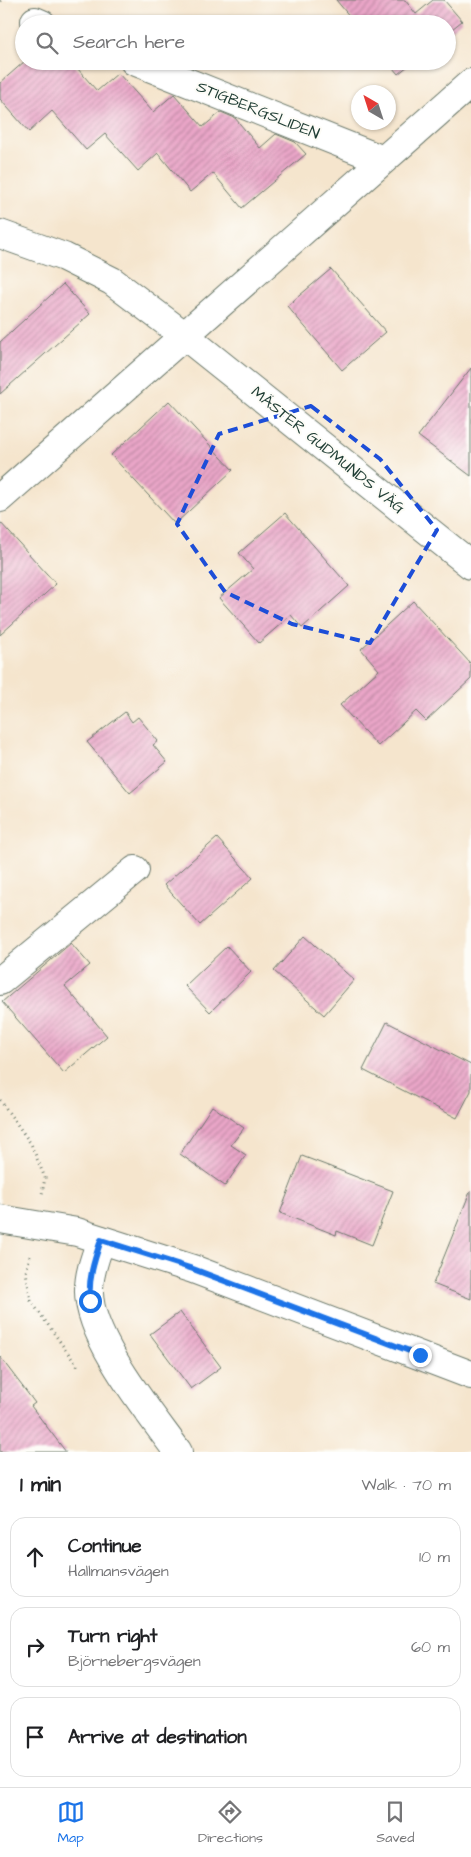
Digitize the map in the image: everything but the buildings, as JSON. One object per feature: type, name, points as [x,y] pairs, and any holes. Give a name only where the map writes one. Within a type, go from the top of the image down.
[{"type":"street","name":"STIGBERGSLIDEN","points":[[157,70],[383,160]]},
{"type":"street","points":[[0,498],[471,83]]},
{"type":"street","points":[[0,234],[64,257],[112,281],[185,336]]},
{"type":"street","name":"MÄSTER GUDMUNDS VÄG","points":[[185,336],[471,565]]},
{"type":"street","points":[[0,981],[135,870]]},
{"type":"street","points":[[0,1220],[77,1232],[193,1269],[471,1375]]},
{"type":"street","points":[[101,1240],[92,1268],[89,1288],[96,1325],[130,1383],[178,1452]]},
{"type":"highlighted area","points":[[311,406],[380,459],[437,530],[370,643],[292,624],[225,592],[177,524],[219,434]]},
{"type":"route","points":[[90,1301],[89,1288],[92,1268],[101,1240],[193,1269],[420,1355]]}]
